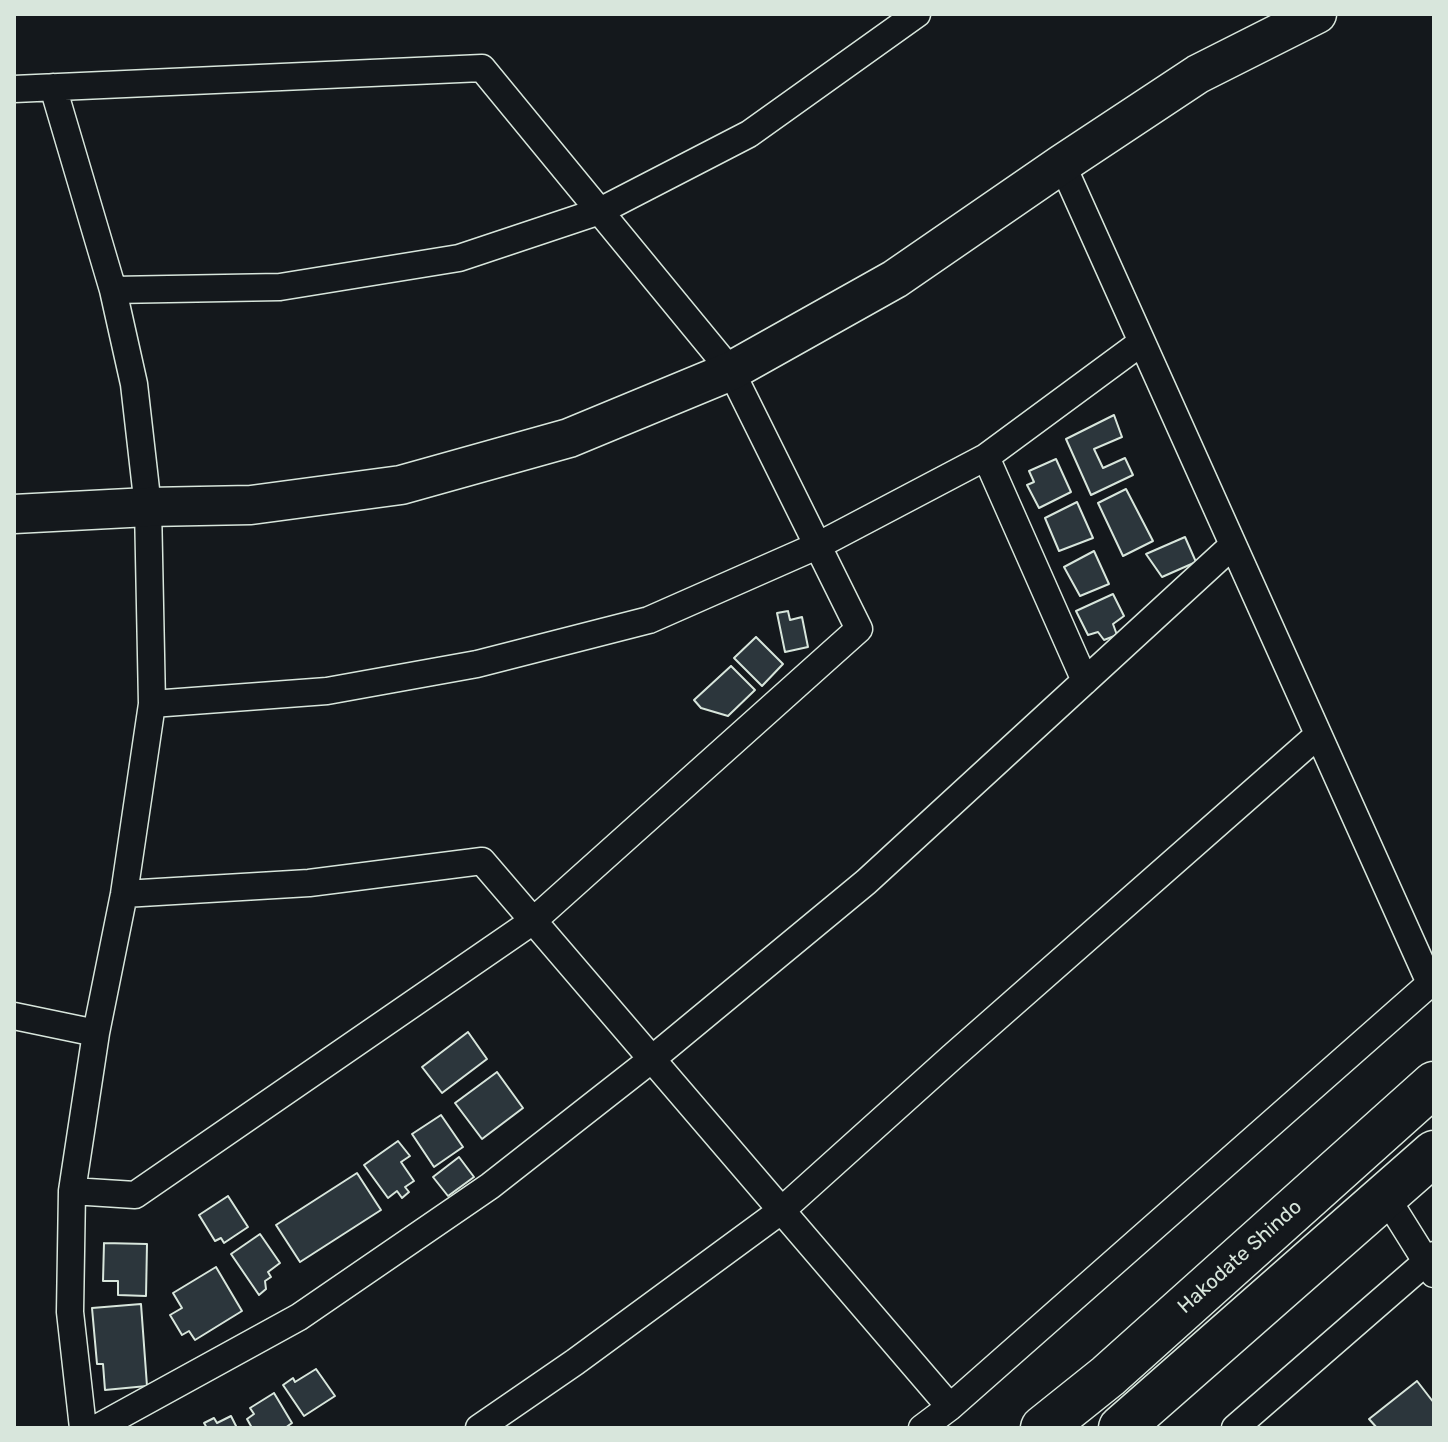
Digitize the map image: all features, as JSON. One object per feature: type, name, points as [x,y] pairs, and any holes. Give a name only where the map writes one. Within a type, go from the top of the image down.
[{"type":"highway","name":"Hakodate Shindo","points":[[1043,1428],[1108,1376],[1434,1084]]},
{"type":"highway","points":[[1121,1428],[1434,1153]]},
{"type":"street","points":[[113,290],[280,287],[459,258],[600,211],[749,134],[917,14]]},
{"type":"street","points":[[14,514],[251,505],[401,485],[569,438],[731,371],[895,279],[1198,74],[1317,14]]},
{"type":"street","points":[[14,89],[482,68],[731,371],[859,629],[533,921],[135,1195],[72,1191]]},
{"type":"street","points":[[53,87],[113,290],[134,384],[148,507],[152,704],[124,894],[96,1033],[72,1191],[70,1312],[83,1428]]},
{"type":"street","points":[[922,1428],[950,1407],[1432,982],[1062,164]]},
{"type":"street","points":[[152,704],[327,691],[477,664],[649,620],[819,545],[986,457],[1142,342]]},
{"type":"street","points":[[986,457],[1085,681]]},
{"type":"street","points":[[97,1428],[299,1317],[490,1186],[652,1059],[866,882],[1233,545]]},
{"type":"street","points":[[479,1428],[575,1362],[782,1210],[1318,735]]},
{"type":"street","points":[[124,894],[309,883],[482,861],[950,1407]]},
{"type":"street","points":[[14,1016],[96,1033]]},
{"type":"street","points":[[1235,1428],[1431,1264],[1386,1197]]},
{"type":"building","points":[[1114,415],[1122,437],[1094,449],[1103,468],[1125,458],[1133,475],[1091,495],[1066,439]]},
{"type":"building","points":[[1056,459],[1071,492],[1039,508],[1027,485],[1034,482],[1029,471]]},
{"type":"building","points":[[1126,489],[1153,541],[1123,556],[1098,503]]},
{"type":"building","points":[[1077,502],[1093,538],[1059,551],[1045,518]]},
{"type":"building","points":[[1185,537],[1196,562],[1162,577],[1146,554]]},
{"type":"building","points":[[1094,551],[1109,584],[1080,596],[1064,567]]},
{"type":"building","points":[[1113,594],[1124,616],[1113,624],[1117,635],[1104,640],[1098,632],[1088,635],[1076,611]]},
{"type":"building","points":[[788,611],[790,620],[802,617],[808,647],[785,652],[777,613]]},
{"type":"building","points":[[756,637],[783,664],[762,686],[734,658]]},
{"type":"building","points":[[731,666],[755,690],[728,716],[701,708],[694,700]]},
{"type":"building","points":[[468,1032],[487,1059],[442,1093],[422,1067]]},
{"type":"building","points":[[497,1072],[523,1108],[482,1139],[455,1103]]},
{"type":"building","points":[[441,1115],[463,1147],[434,1167],[412,1134]]},
{"type":"building","points":[[398,1141],[410,1156],[401,1162],[414,1181],[405,1187],[409,1192],[402,1198],[397,1191],[388,1198],[364,1165]]},
{"type":"building","points":[[459,1157],[474,1177],[448,1196],[433,1177]]},
{"type":"building","points":[[357,1173],[381,1210],[300,1262],[276,1225]]},
{"type":"building","points":[[228,1196],[248,1227],[224,1243],[221,1238],[215,1241],[199,1215]]},
{"type":"building","points":[[260,1234],[280,1263],[268,1272],[271,1277],[265,1281],[266,1289],[259,1295],[231,1254]]},
{"type":"building","points":[[104,1243],[147,1244],[146,1296],[118,1295],[118,1281],[103,1281]]},
{"type":"building","points":[[216,1267],[242,1311],[195,1340],[189,1331],[182,1335],[170,1315],[182,1308],[173,1293]]},
{"type":"building","points":[[141,1304],[147,1386],[105,1390],[103,1364],[97,1364],[92,1308]]},
{"type":"building","points":[[316,1369],[335,1396],[304,1416],[283,1385],[293,1378],[295,1382]]},
{"type":"building","points":[[1417,1381],[1434,1403],[1434,1428],[1377,1428],[1369,1419]]},
{"type":"building","points":[[274,1393],[292,1423],[285,1428],[252,1428],[247,1419],[254,1414],[250,1408]]},
{"type":"building","points":[[231,1416],[237,1428],[207,1428],[204,1423],[214,1418],[217,1423]]}]
